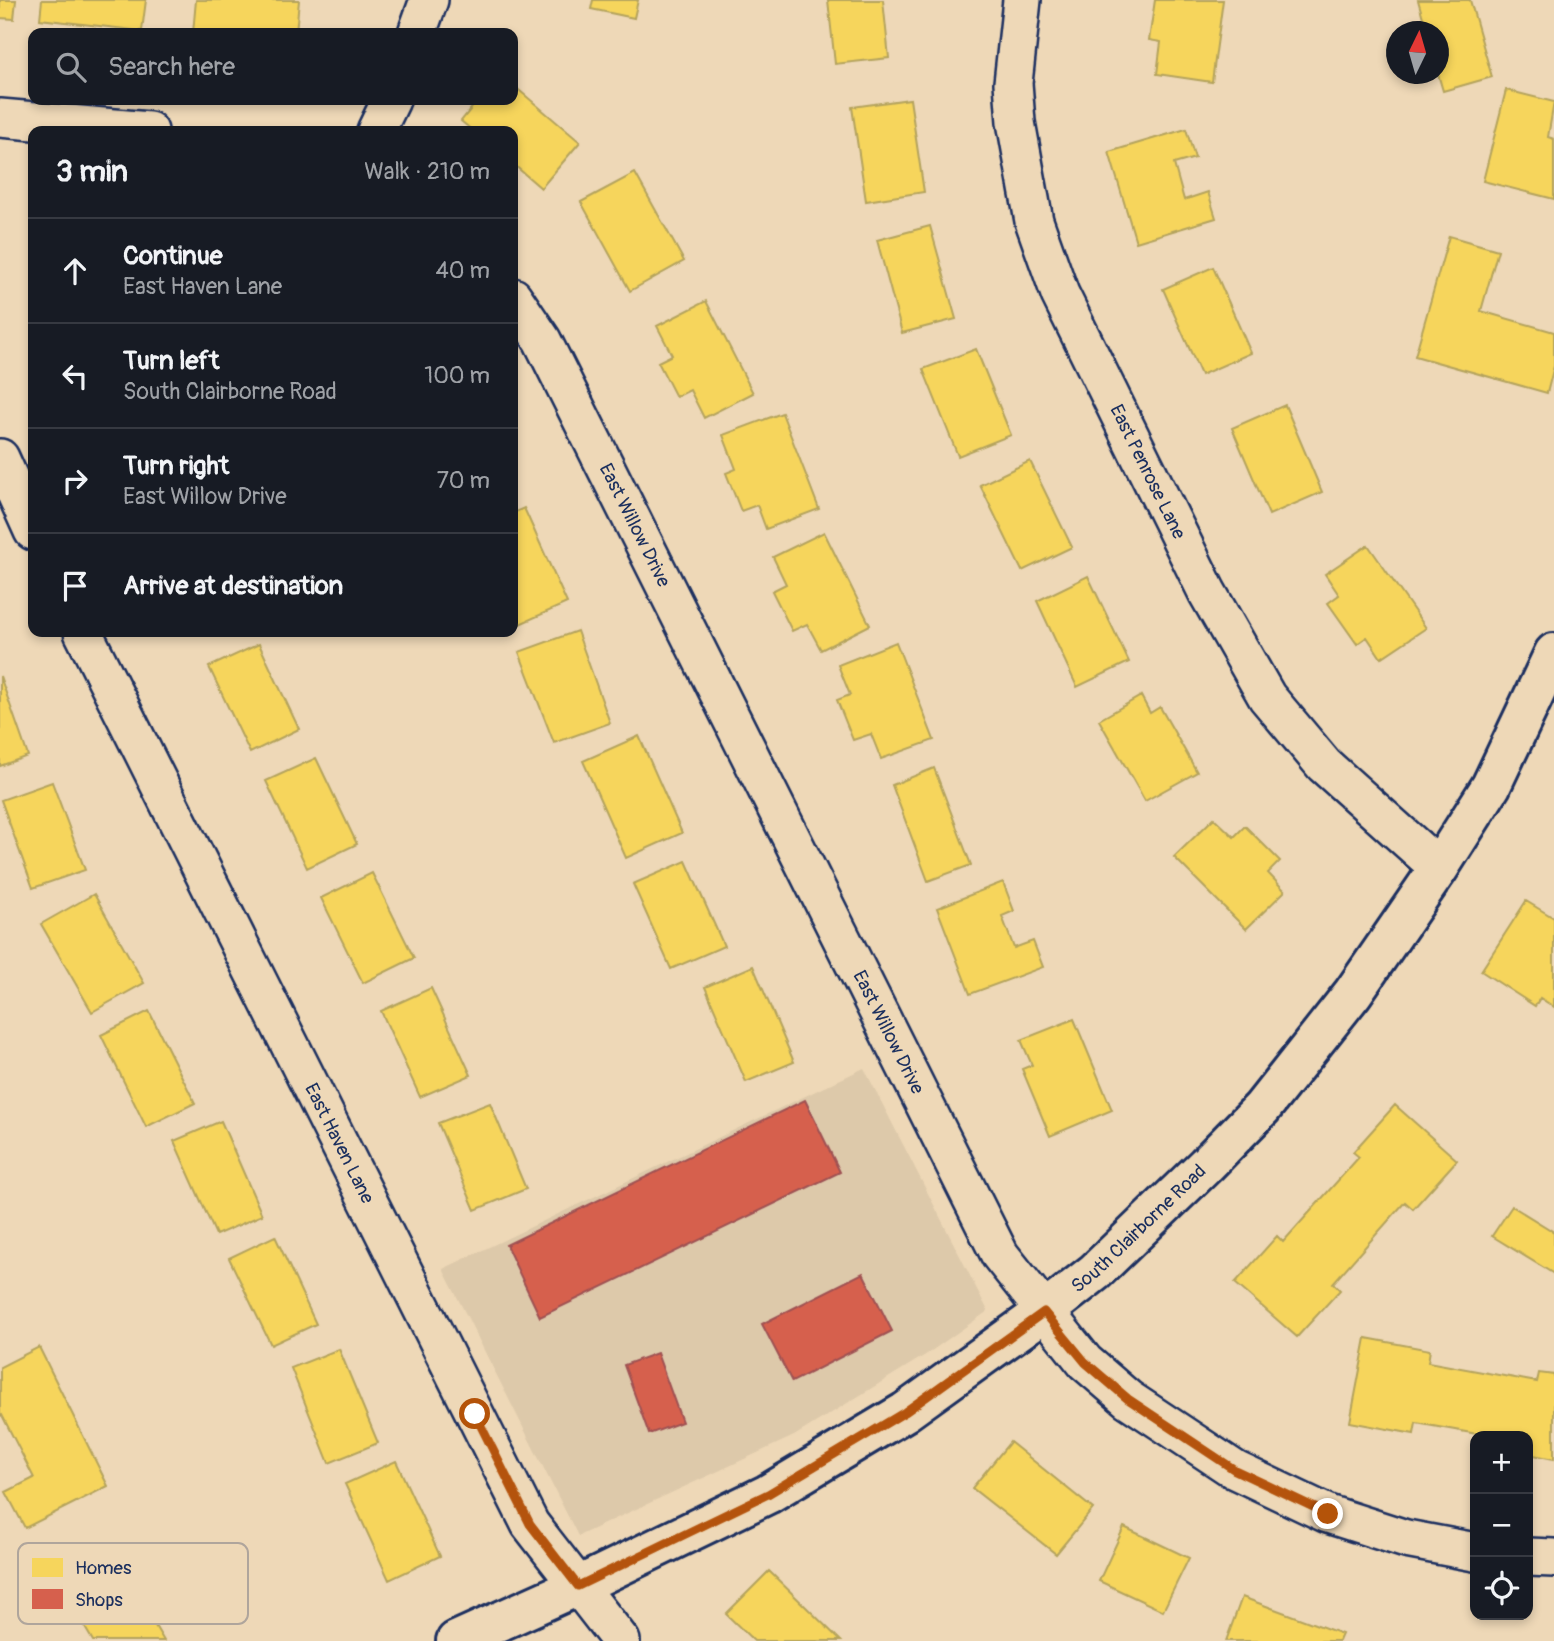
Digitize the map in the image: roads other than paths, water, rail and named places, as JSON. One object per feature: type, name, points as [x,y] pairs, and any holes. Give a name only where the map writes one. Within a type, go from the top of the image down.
[{"type":"street","points":[[419,28],[429,0]]},
{"type":"street","name":"East Penrose Lane","points":[[1022,0],[1013,83],[1016,122],[1034,221],[1060,294],[1207,592],[1268,697],[1324,765],[1439,868]]},
{"type":"street","points":[[378,126],[389,105]]},
{"type":"street","points":[[0,118],[92,126]]},
{"type":"street","name":"East Willow Drive","points":[[518,304],[542,340],[1000,1255],[1085,1362],[1128,1399],[1235,1470],[1328,1514],[1406,1539],[1470,1551]]},
{"type":"street","points":[[0,458],[28,520]]},
{"type":"street","name":"East Haven Lane","points":[[86,637],[530,1524],[621,1641]]},
{"type":"street","name":"South Clairborne Road","points":[[456,1641],[578,1586],[768,1494],[905,1412],[1095,1272],[1206,1166],[1262,1108],[1353,993],[1439,868],[1490,786],[1554,653]]},
{"type":"street","points":[[1533,1557],[1554,1558]]}]
